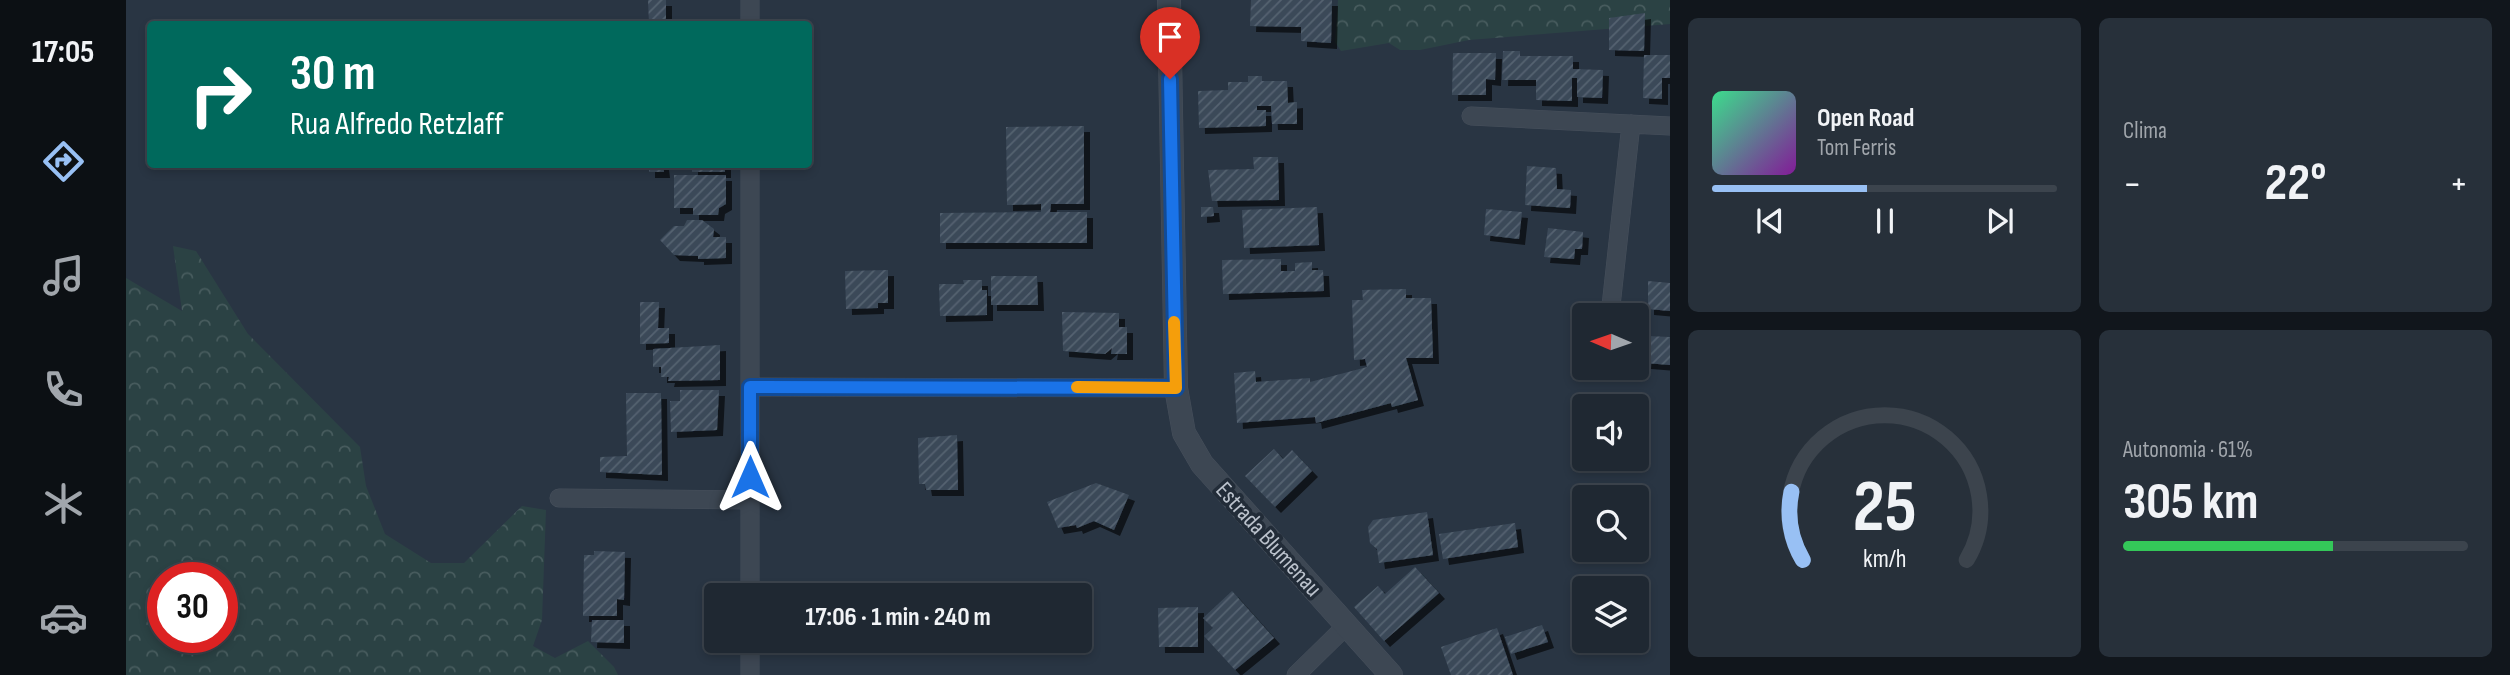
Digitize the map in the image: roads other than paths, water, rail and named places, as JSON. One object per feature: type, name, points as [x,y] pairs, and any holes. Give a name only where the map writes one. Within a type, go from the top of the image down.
[{"type":"street","points":[[750,0],[750,21]]},
{"type":"street","name":"Estrada Blumenau","points":[[1169,0],[1176,388],[1184,433],[1202,464],[1391,675]]},
{"type":"street","points":[[1471,117],[1670,126]]},
{"type":"street","points":[[1611,303],[1631,124]]},
{"type":"street","points":[[750,168],[750,583]]},
{"type":"street","points":[[750,387],[1176,388]]},
{"type":"street","points":[[559,498],[750,500]]},
{"type":"street","points":[[1296,675],[1346,626]]},
{"type":"street","points":[[750,653],[750,675]]}]
